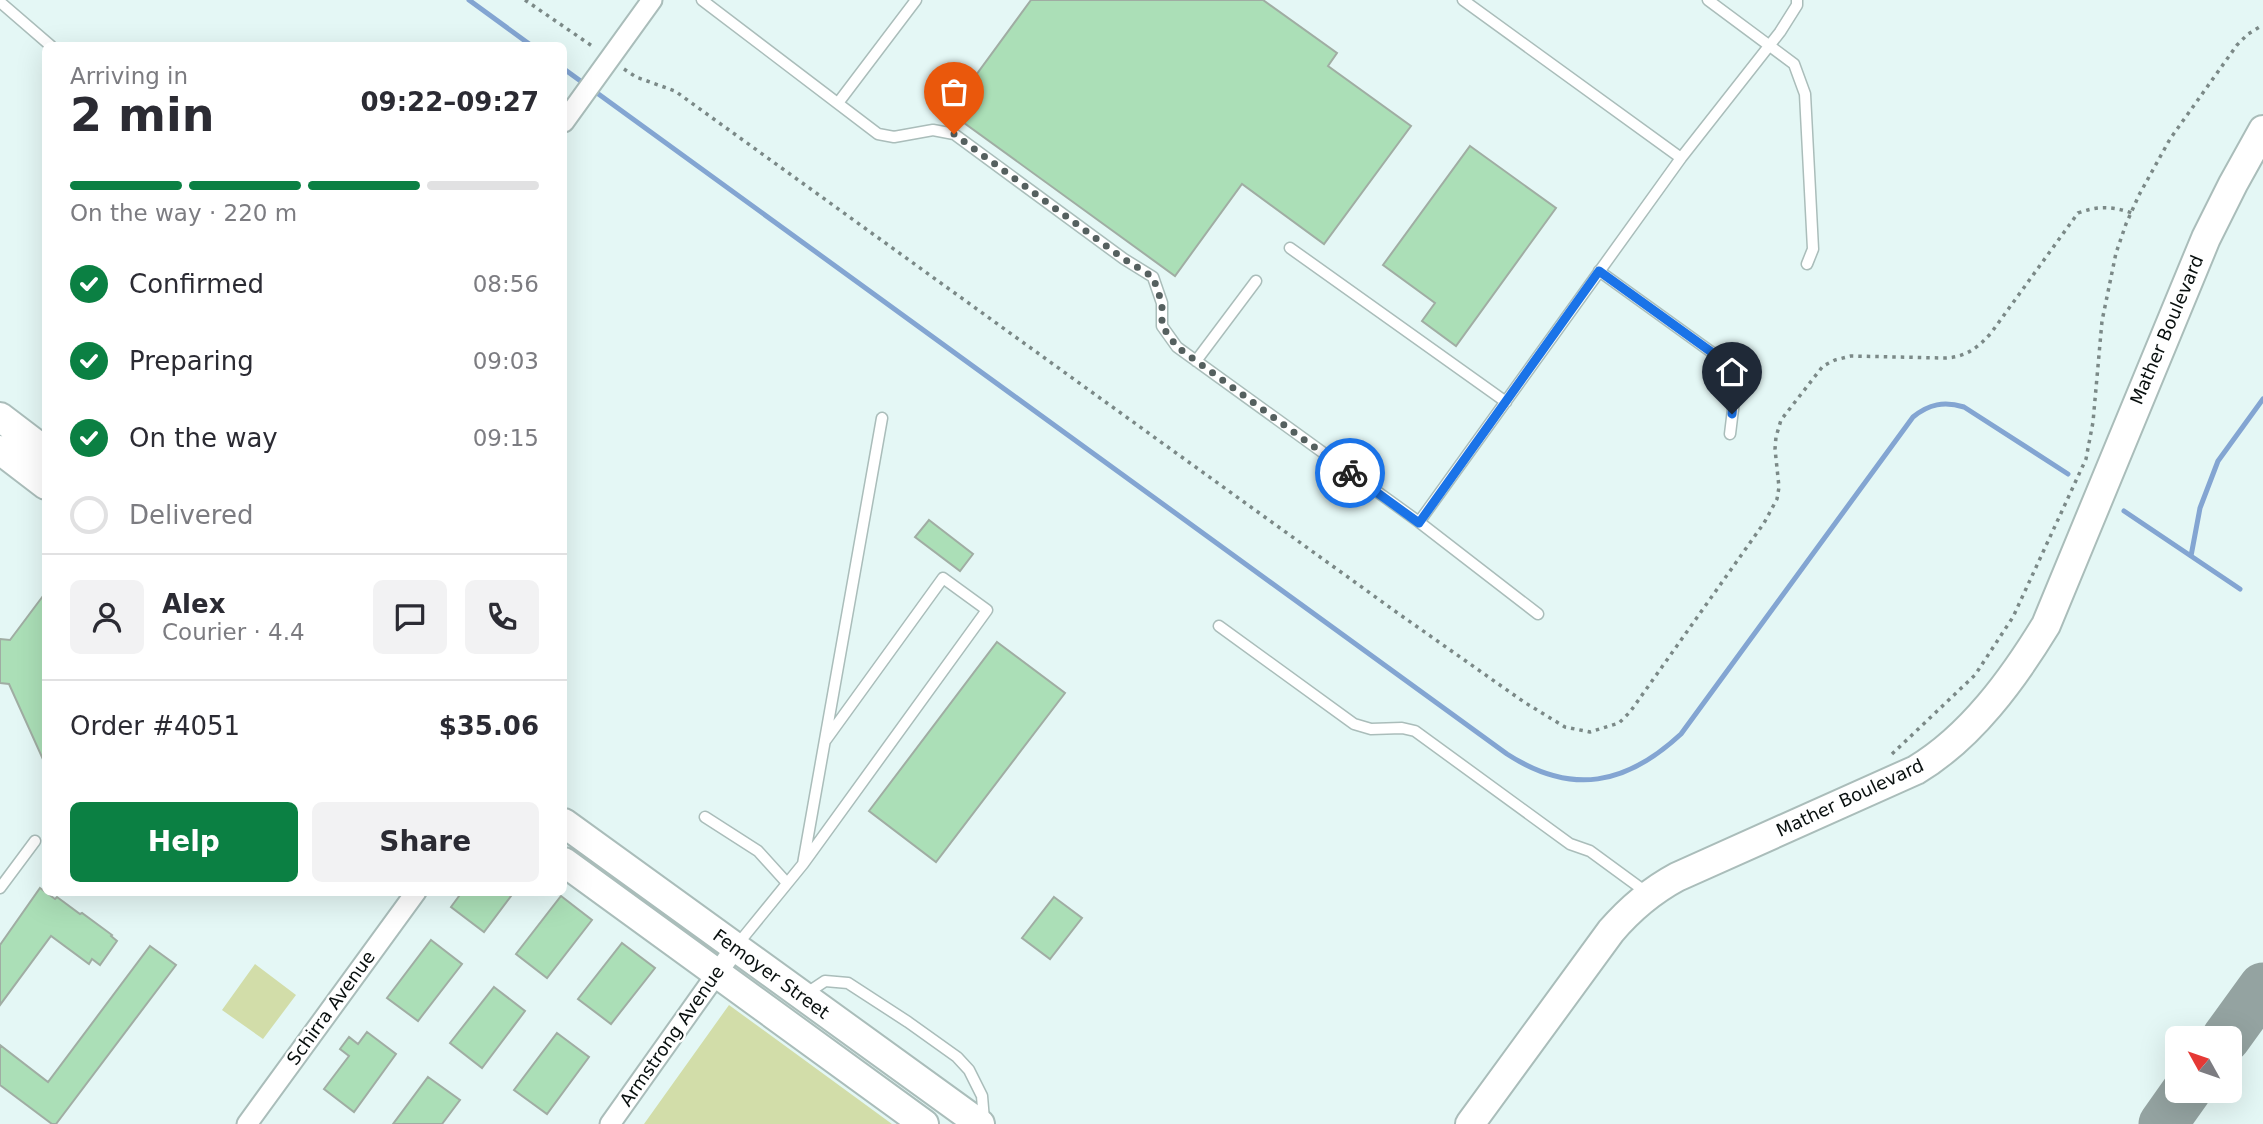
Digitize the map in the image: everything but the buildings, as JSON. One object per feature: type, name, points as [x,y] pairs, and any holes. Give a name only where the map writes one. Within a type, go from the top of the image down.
[{"type":"street","points":[[568,116],[652,0]]},
{"type":"street","name":"Mather Boulevard","points":[[1470,1124],[1611,932],[1650,894],[1677,877],[1916,770],[1951,747],[1978,719],[2046,625],[2196,261],[2233,184],[2263,131]]},
{"type":"street","points":[[0,417],[42,449]]},
{"type":"street","points":[[0,450],[42,482]]},
{"type":"street","name":"Femoyer Street","points":[[567,825],[982,1124]]},
{"type":"street","name":"Femoyer Street","points":[[567,864],[925,1124]]},
{"type":"street","name":"Schirra Avenue","points":[[247,1124],[413,896]]},
{"type":"street","name":"Armstrong Avenue","points":[[610,1124],[716,971],[735,948]]},
{"type":"street","points":[[872,1086],[922,1102],[950,1124]]},
{"type":"lane","points":[[702,0],[878,134],[894,137],[933,130],[954,134],[1124,259],[1153,277],[1162,303],[1162,326],[1177,347],[1419,523],[1538,614]]},
{"type":"lane","points":[[838,103],[916,0]]},
{"type":"lane","points":[[1463,0],[1681,158]]},
{"type":"lane","points":[[1708,0],[1794,64],[1805,94],[1813,248],[1807,264]]},
{"type":"lane","points":[[1419,523],[1681,158],[1770,45],[1797,5],[1797,0]]},
{"type":"lane","points":[[0,2],[46,42]]},
{"type":"lane","points":[[1290,248],[1506,402]]},
{"type":"lane","points":[[1599,271],[1728,364],[1734,393],[1730,435]]},
{"type":"lane","points":[[1196,361],[1256,281]]},
{"type":"lane","points":[[803,864],[882,418]]},
{"type":"lane","points":[[735,948],[803,864],[986,610],[943,578],[825,741]]},
{"type":"lane","points":[[1219,626],[1354,724],[1371,730],[1402,728],[1415,731],[1570,844],[1590,851],[1650,894]]},
{"type":"lane","points":[[705,817],[758,851],[787,883]]},
{"type":"lane","points":[[0,888],[35,841]]},
{"type":"lane","points":[[803,996],[825,981],[848,983],[957,1057],[969,1070],[982,1096],[982,1124]]},
{"type":"path","points":[[525,0],[590,44]]},
{"type":"path","points":[[1883,761],[1975,675],[2013,617],[2086,459],[2093,422],[2108,284],[2116,253],[2138,195],[2170,139],[2237,45],[2263,25]]},
{"type":"path","points":[[626,71],[675,91],[685,98],[1524,702],[1565,727],[1590,732],[1619,723],[1630,712],[1764,523],[1777,499],[1779,486],[1775,449],[1781,420],[1823,366],[1850,356],[1955,358],[1967,354],[1991,333],[2078,213],[2092,208],[2108,207],[2132,213]]},
{"type":"green space","points":[[255,964],[296,995],[263,1039],[222,1010]]},
{"type":"green space","points":[[729,1005],[892,1124],[644,1124]]},
{"type":"waterway","points":[[469,0],[527,42]]},
{"type":"waterway","points":[[567,71],[1507,754],[1554,776],[1576,780],[1619,774],[1640,765],[1681,734],[1913,417],[1919,413],[1937,405],[1964,407],[2068,474]]},
{"type":"waterway","points":[[2191,556],[2200,508],[2218,461],[2263,399]]},
{"type":"waterway","points":[[2124,511],[2240,589]]},
{"type":"taxiway","points":[[2235,1026],[2263,987]]},
{"type":"taxiway","points":[[2163,1124],[2178,1103]]},
{"type":"way so far","points":[[954,134],[1124,259],[1153,277],[1162,303],[1162,326],[1177,347],[1350,473]]},
{"type":"route","points":[[1350,473],[1419,523],[1599,271],[1728,364],[1734,393],[1732,414]]}]
